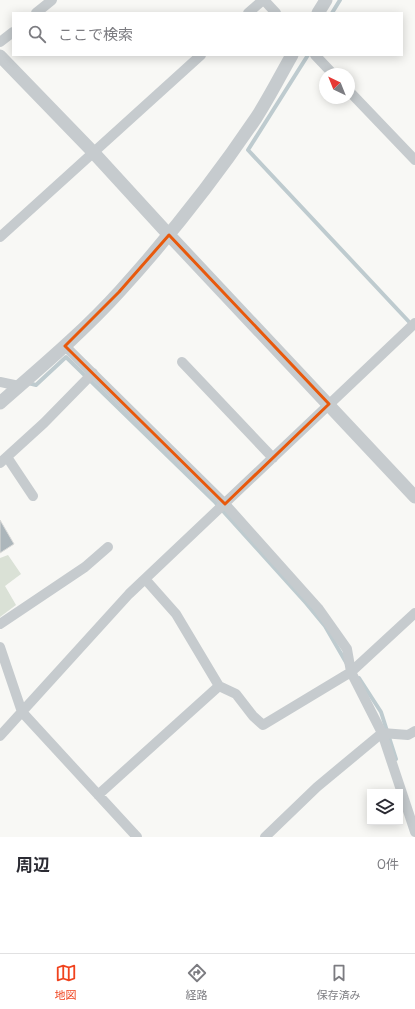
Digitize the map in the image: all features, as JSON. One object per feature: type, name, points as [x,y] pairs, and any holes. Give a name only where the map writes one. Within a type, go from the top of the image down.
[{"type":"street","points":[[37,12],[52,0]]},
{"type":"street","points":[[249,12],[263,0],[275,12]]},
{"type":"street","points":[[319,12],[326,0]]},
{"type":"street","points":[[0,42],[12,33]]},
{"type":"street","points":[[0,56],[93,152],[415,497]]},
{"type":"street","points":[[0,237],[200,56]]},
{"type":"street","points":[[0,403],[65,346],[119,292],[169,235],[210,182],[256,117],[291,56]]},
{"type":"street","points":[[316,56],[327,68]]},
{"type":"street","points":[[355,97],[415,160]]},
{"type":"street","points":[[0,736],[129,594],[415,322]]},
{"type":"street","points":[[65,346],[225,504],[318,608],[347,650],[351,672],[382,733],[415,832]]},
{"type":"street","points":[[182,362],[273,458]]},
{"type":"street","points":[[33,496],[3,460],[44,423],[93,374]]},
{"type":"street","points":[[0,382],[19,386]]},
{"type":"street","points":[[0,624],[85,567],[108,547]]},
{"type":"street","points":[[145,580],[176,614],[219,686],[236,694],[253,716],[263,725],[351,672],[415,613]]},
{"type":"street","points":[[1,654],[22,712],[137,837]]},
{"type":"street","points":[[98,795],[219,686]]},
{"type":"street","points":[[265,837],[317,788],[382,733],[408,735],[415,731]]},
{"type":"highlighted area","points":[[169,235],[329,404],[225,504],[65,346],[119,292]]},
{"type":"shaded area","points":[[8,555],[21,574],[5,586],[16,605],[0,617],[0,558]]},
{"type":"building","points":[[0,520],[14,544],[0,553]]},
{"type":"waterway","points":[[333,12],[340,0]]},
{"type":"waterway","points":[[307,56],[248,150],[412,325]]},
{"type":"waterway","points":[[28,383],[36,385],[66,357],[214,501],[325,626],[347,664]]},
{"type":"waterway","points":[[359,678],[381,712],[396,759]]}]
